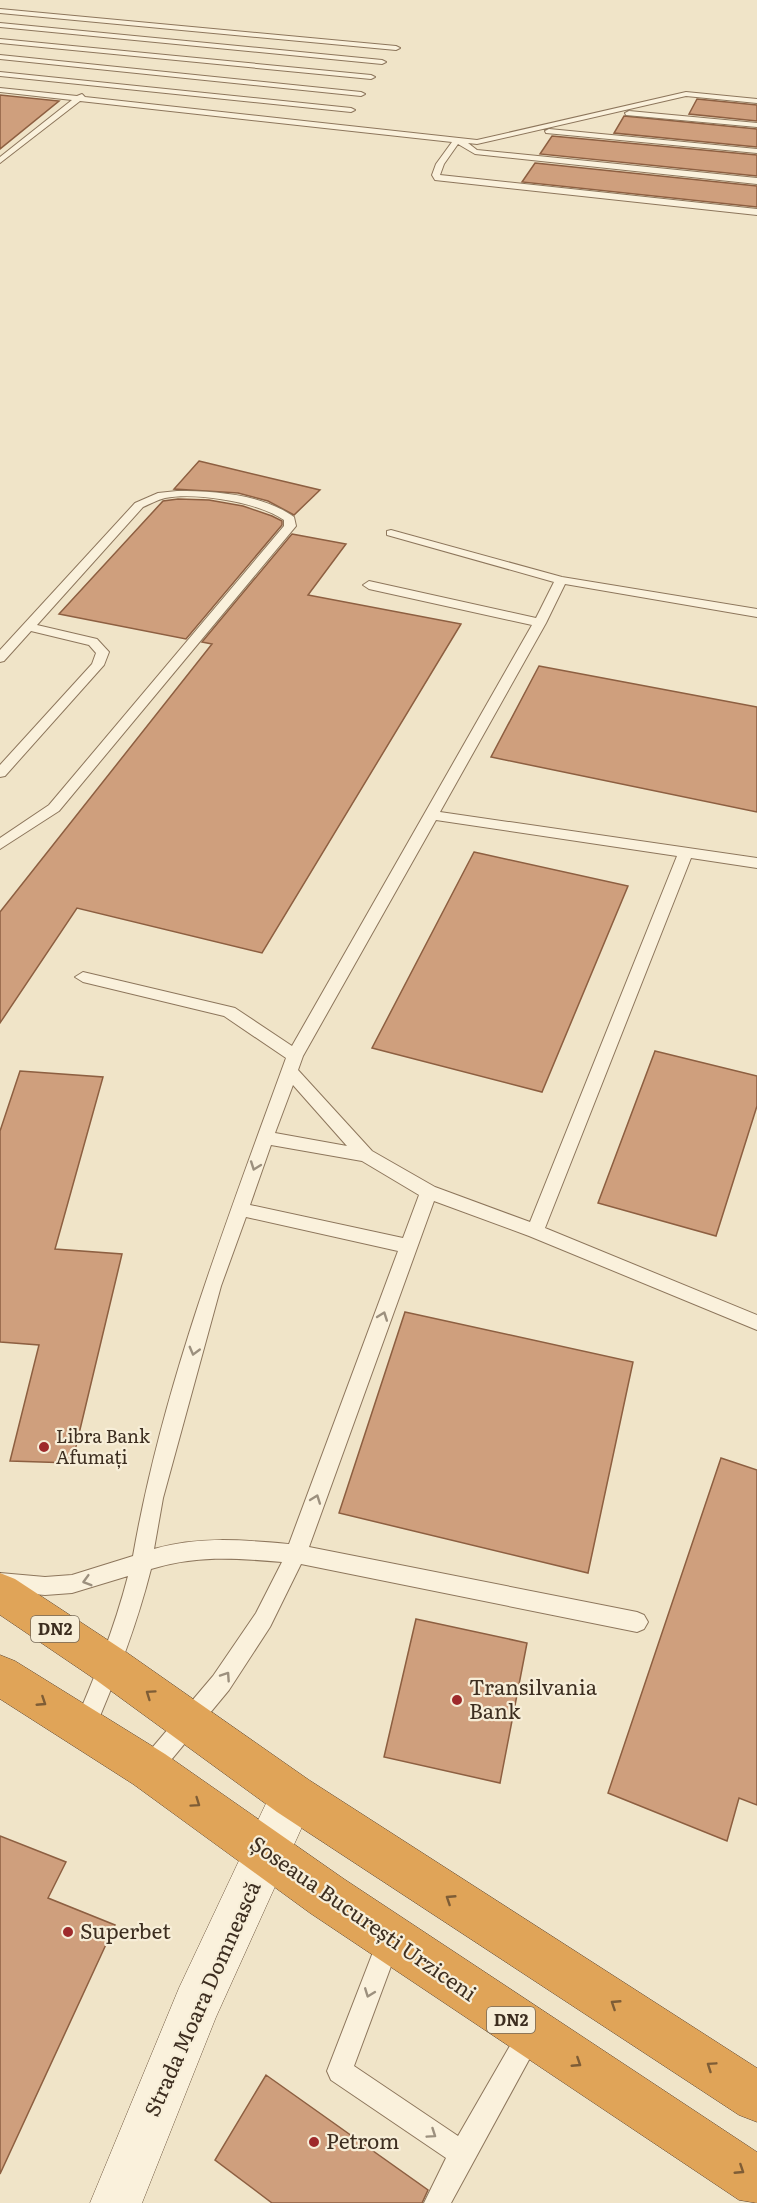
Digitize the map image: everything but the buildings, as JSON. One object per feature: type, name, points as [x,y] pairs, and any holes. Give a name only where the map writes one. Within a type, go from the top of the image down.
[{"type":"highway","name":"DN2","points":[[0,1592],[111,1666],[293,1796],[757,2097]]},
{"type":"highway","name":"Șoseaua București Urziceni","points":[[0,1675],[83,1730],[149,1769],[389,1938],[757,2182]]},
{"type":"street","name":"Strada Moara Domnească","points":[[116,2203],[196,2005],[293,1796]]},
{"type":"lane","points":[[0,11],[396,48]]},
{"type":"lane","points":[[0,25],[382,62]]},
{"type":"lane","points":[[0,161],[79,99],[162,27]]},
{"type":"lane","points":[[0,41],[371,77]]},
{"type":"lane","points":[[0,57],[361,94]]},
{"type":"lane","points":[[0,74],[351,110]]},
{"type":"lane","points":[[0,90],[477,142],[687,94],[757,101]]},
{"type":"lane","points":[[613,111],[757,125]]},
{"type":"lane","points":[[535,129],[757,151]]},
{"type":"lane","points":[[457,140],[475,152],[757,181]]},
{"type":"lane","points":[[457,140],[440,164],[436,175],[438,178],[757,212]]},
{"type":"lane","points":[[0,658],[139,505],[166,495],[201,494],[271,507],[283,511],[290,519],[290,526],[54,808],[0,845]]},
{"type":"lane","points":[[391,533],[561,580],[757,613]]},
{"type":"lane","points":[[83,1730],[111,1666],[129,1614],[142,1562],[153,1498],[212,1286],[293,1064],[540,623],[561,580]]},
{"type":"lane","points":[[369,585],[540,623]]},
{"type":"lane","points":[[0,773],[5,761],[98,665],[103,652],[93,642],[28,627]]},
{"type":"lane","points":[[432,815],[757,862]]},
{"type":"lane","points":[[535,1230],[686,852]]},
{"type":"lane","points":[[83,977],[229,1012],[293,1064],[366,1155],[395,1174],[429,1192],[535,1230],[757,1323]]},
{"type":"lane","points":[[266,1138],[366,1155]]},
{"type":"lane","points":[[149,1769],[221,1683],[263,1620],[296,1554],[429,1192]]},
{"type":"lane","points":[[240,1209],[408,1246]]},
{"type":"lane","points":[[0,1582],[45,1586],[72,1584],[179,1551],[228,1548],[296,1554],[638,1622]]},
{"type":"lane","points":[[389,1938],[340,2071],[462,2154]]},
{"type":"lane","points":[[437,2203],[462,2154],[531,2033]]},
{"type":"place","name":"Libra Bank Afumați","points":[[44,1447]]},
{"type":"place","name":"Transilvania Bank","points":[[457,1700]]},
{"type":"place","name":"Superbet","points":[[68,1932]]},
{"type":"place","name":"Petrom","points":[[314,2142]]}]
